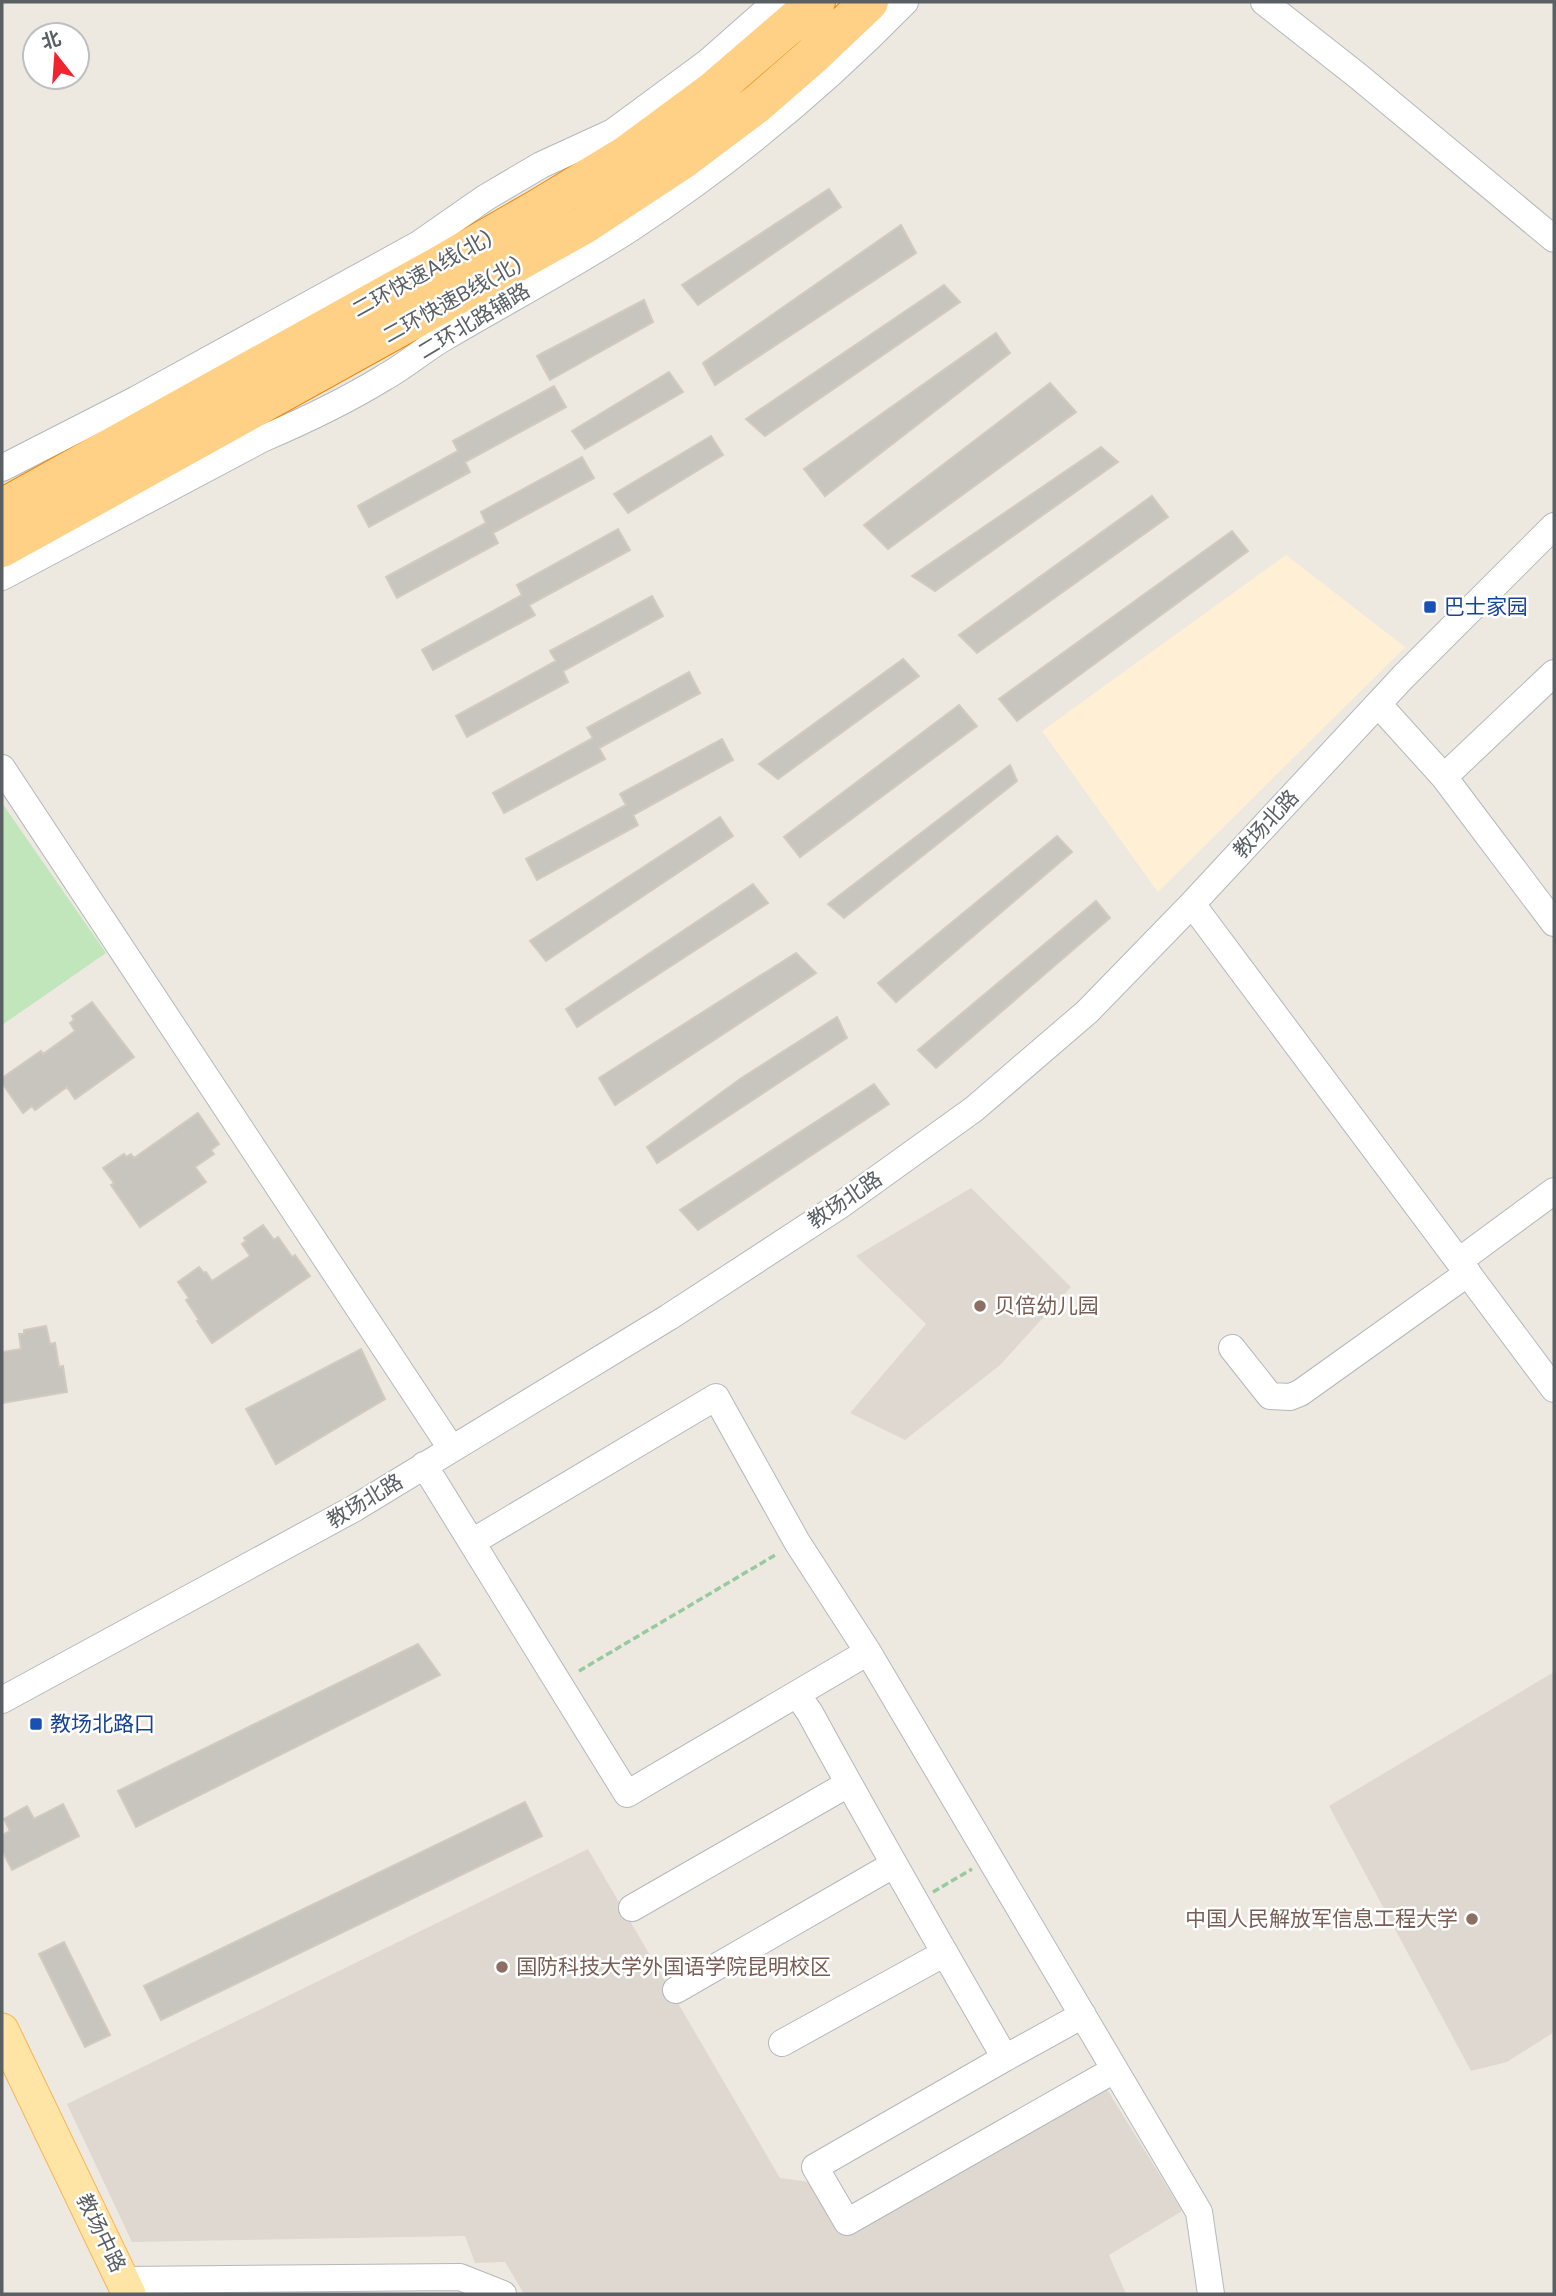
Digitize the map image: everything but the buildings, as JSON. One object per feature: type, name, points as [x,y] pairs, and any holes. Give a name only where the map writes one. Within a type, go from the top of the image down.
[{"type":"highway","name":"二环快速A线(北)","points":[[6,538],[64,474],[438,266],[626,155],[714,90],[816,2]]},
{"type":"highway","name":"二环快速B线(北)","points":[[6,538],[415,321],[594,219],[681,161],[757,104],[869,2]]},
{"type":"highway","points":[[2,487],[64,474]]},
{"type":"main road","name":"教场中路","points":[[2,2030],[126,2287]]},
{"type":"street","points":[[2,468],[137,399],[408,250],[485,198],[541,165],[613,131],[708,62],[776,2]]},
{"type":"street","name":"二环北路辅路","points":[[2,578],[262,439],[305,421],[386,377],[442,339],[629,229],[702,179],[770,127],[828,78],[905,2]]},
{"type":"street","points":[[1264,2],[1358,76],[1554,239]]},
{"type":"street","name":"教场北路","points":[[2,1700],[355,1508],[669,1317],[842,1204],[974,1110],[1087,1012],[1192,904],[1378,704],[1554,526]]},
{"type":"street","points":[[1444,777],[1554,673]]},
{"type":"street","points":[[1378,704],[1444,777],[1554,923]]},
{"type":"street","points":[[2,768],[451,1448]]},
{"type":"street","points":[[1192,904],[1554,1389]]},
{"type":"street","points":[[1232,1348],[1270,1396],[1290,1397],[1300,1393],[1464,1267],[1554,1191]]},
{"type":"street","points":[[472,1542],[716,1397],[797,1542],[868,1652],[1199,2212],[1211,2294]]},
{"type":"street","points":[[424,1465],[627,1794],[868,1652]]},
{"type":"street","points":[[797,1694],[1005,2058]]},
{"type":"street","points":[[632,1908],[848,1784]]},
{"type":"street","points":[[676,1990],[893,1865]]},
{"type":"street","points":[[782,2043],[945,1953]]},
{"type":"street","points":[[1083,2015],[815,2167],[846,2222],[1114,2070]]},
{"type":"street","name":"教场中路","points":[[126,2287],[460,2277],[503,2294]]},
{"type":"path","points":[[559,1683],[797,1542]]},
{"type":"path","points":[[916,1901],[990,1859]]},
{"type":"shaded area","points":[[1286,555],[1405,647],[1158,892],[1042,731]]},
{"type":"shaded area","name":"贝倍幼儿园","points":[[971,1188],[1071,1287],[1000,1365],[905,1440],[850,1413],[926,1324],[856,1256]]},
{"type":"shaded area","name":"中国人民解放军信息工程大学","points":[[1554,1672],[1554,2032],[1507,2062],[1471,2071],[1329,1806]]},
{"type":"shaded area","name":"国防科技大学外国语学院昆明校区","points":[[588,1849],[780,2178],[810,2182],[844,2229],[1105,2086],[1182,2211],[1109,2255],[1126,2294],[524,2294],[505,2262],[475,2263],[465,2236],[132,2242],[67,2104]]},
{"type":"green space","points":[[2,803],[106,953],[2,1025]]},
{"type":"place","name":"巴士家园","points":[[1430,607]]},
{"type":"place","name":"贝倍幼儿园","points":[[980,1306]]},
{"type":"place","name":"教场北路口","points":[[36,1724]]},
{"type":"place","name":"中国人民解放军信息工程大学","points":[[1472,1919]]},
{"type":"place","name":"国防科技大学外国语学院昆明校区","points":[[502,1967]]}]
